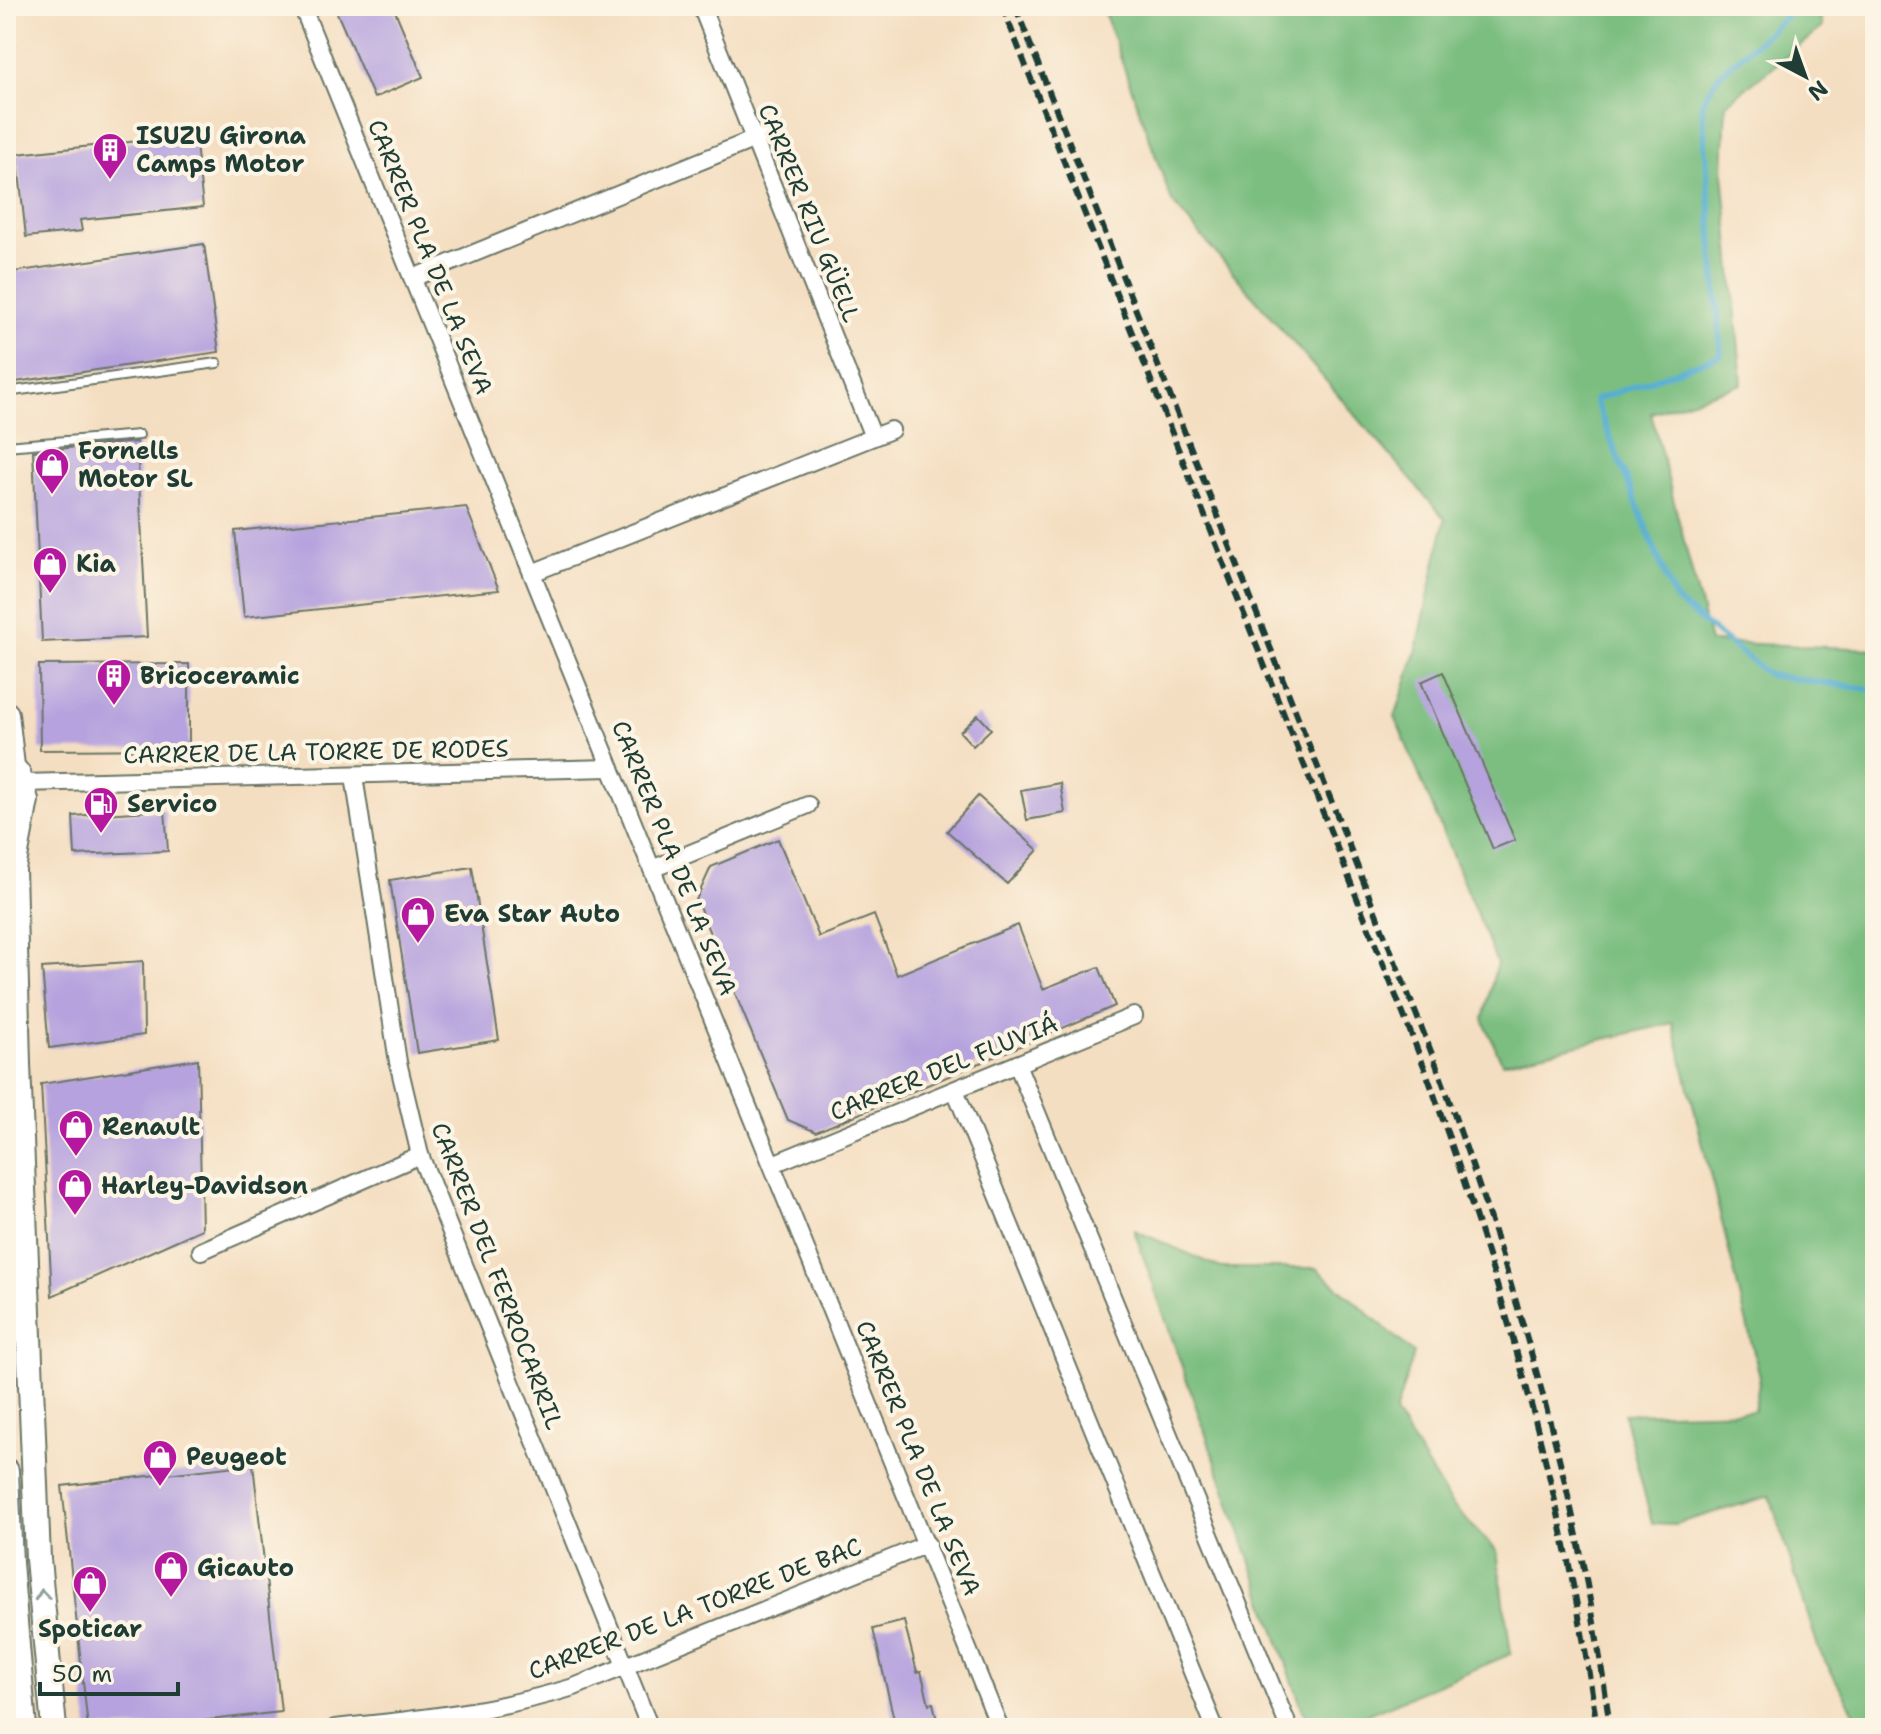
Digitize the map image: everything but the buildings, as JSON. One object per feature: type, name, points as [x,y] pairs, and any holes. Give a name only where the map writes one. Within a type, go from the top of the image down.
[{"type":"main road","points":[[6,714],[24,817],[13,869],[18,1064],[38,1559],[54,1728]]},
{"type":"main road","points":[[6,844],[24,817]]},
{"type":"main road","points":[[6,1471],[10,1563],[24,1728]]},
{"type":"street","name":"CARRER PLA DE LA SEVA","points":[[302,6],[1000,1728]]},
{"type":"street","name":"CARRER RIU GÜELL","points":[[701,6],[873,437]]},
{"type":"street","points":[[413,278],[772,132]]},
{"type":"street","points":[[532,573],[891,430]]},
{"type":"street","name":"CARRER DE LA TORRE DE RODES","points":[[14,770],[354,776],[611,768]]},
{"type":"street","name":"CARRER DEL FERROCARRIL","points":[[354,776],[398,1062],[420,1155],[650,1728]]},
{"type":"street","points":[[652,869],[808,805]]},
{"type":"street","name":"CARRER DEL FLUVIÁ","points":[[773,1164],[1134,1016]]},
{"type":"street","points":[[1017,1064],[1289,1728]]},
{"type":"street","points":[[955,1090],[1215,1728]]},
{"type":"street","points":[[201,1251],[420,1155]]},
{"type":"street","name":"CARRER DE LA TORRE DE BAC","points":[[335,1728],[485,1711],[574,1687],[927,1544]]},
{"type":"lane","points":[[6,392],[217,363]]},
{"type":"lane","points":[[6,446],[139,435]]},
{"type":"green space","points":[[1102,6],[1817,6],[1823,27],[1726,104],[1723,171],[1742,384],[1651,413],[1710,642],[1875,649],[1875,1728],[1863,1728],[1819,1650],[1770,1496],[1675,1524],[1652,1523],[1624,1414],[1754,1411],[1760,1377],[1673,1023],[1502,1063],[1483,1019],[1497,963],[1395,717],[1417,649],[1445,519],[1172,202]]},
{"type":"green space","points":[[1134,1230],[1221,1268],[1316,1268],[1414,1353],[1395,1413],[1451,1504],[1497,1551],[1511,1654],[1335,1728],[1309,1728]]},
{"type":"waterway","points":[[1785,6],[1786,17],[1720,74],[1702,102],[1721,355],[1595,400],[1675,600],[1769,675],[1875,690]]},
{"type":"railway","points":[[1002,6],[1425,1069],[1453,1150],[1505,1312],[1549,1476],[1584,1643],[1597,1728]]},
{"type":"railway","points":[[1015,6],[1436,1064],[1465,1145],[1518,1309],[1563,1474],[1582,1558],[1610,1728]]},
{"type":"place","name":"ISUZU Girona Camps Motor","points":[[110,181]]},
{"type":"place","name":"Fornells Motor SL","points":[[52,496]]},
{"type":"place","name":"Kia","points":[[50,595]]},
{"type":"place","name":"Bricoceramic","points":[[114,707]]},
{"type":"place","name":"Servico","points":[[101,835]]},
{"type":"place","name":"Eva Star Auto","points":[[418,945]]},
{"type":"place","name":"Renault","points":[[76,1158]]},
{"type":"place","name":"Harley-Davidson","points":[[75,1217]]},
{"type":"place","name":"Peugeot","points":[[160,1488]]},
{"type":"place","name":"Gicauto","points":[[171,1599]]},
{"type":"place","name":"Spoticar","points":[[90,1614]]}]
